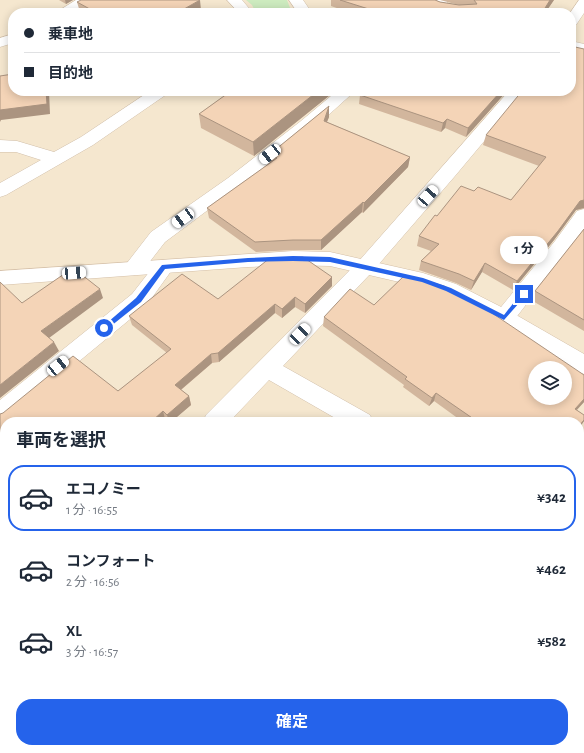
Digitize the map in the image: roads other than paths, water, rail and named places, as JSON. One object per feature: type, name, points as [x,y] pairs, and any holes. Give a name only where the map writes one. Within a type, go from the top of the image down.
[{"type":"street","points":[[73,8],[86,0]]},
{"type":"street","points":[[234,0],[243,8]]},
{"type":"street","points":[[576,15],[584,3]]},
{"type":"street","points":[[0,191],[87,141],[154,96]]},
{"type":"street","points":[[134,268],[158,236],[234,182],[307,125],[341,96]]},
{"type":"street","points":[[219,417],[365,267],[514,96]]},
{"type":"street","points":[[0,146],[17,147],[57,159]]},
{"type":"street","points":[[504,318],[562,246],[584,216]]},
{"type":"street","points":[[0,278],[248,260],[293,258],[330,260],[423,280],[449,289],[504,318],[584,365]]},
{"type":"street","points":[[0,413],[138,300],[164,267]]},
{"type":"street","points":[[268,368],[353,417]]}]
